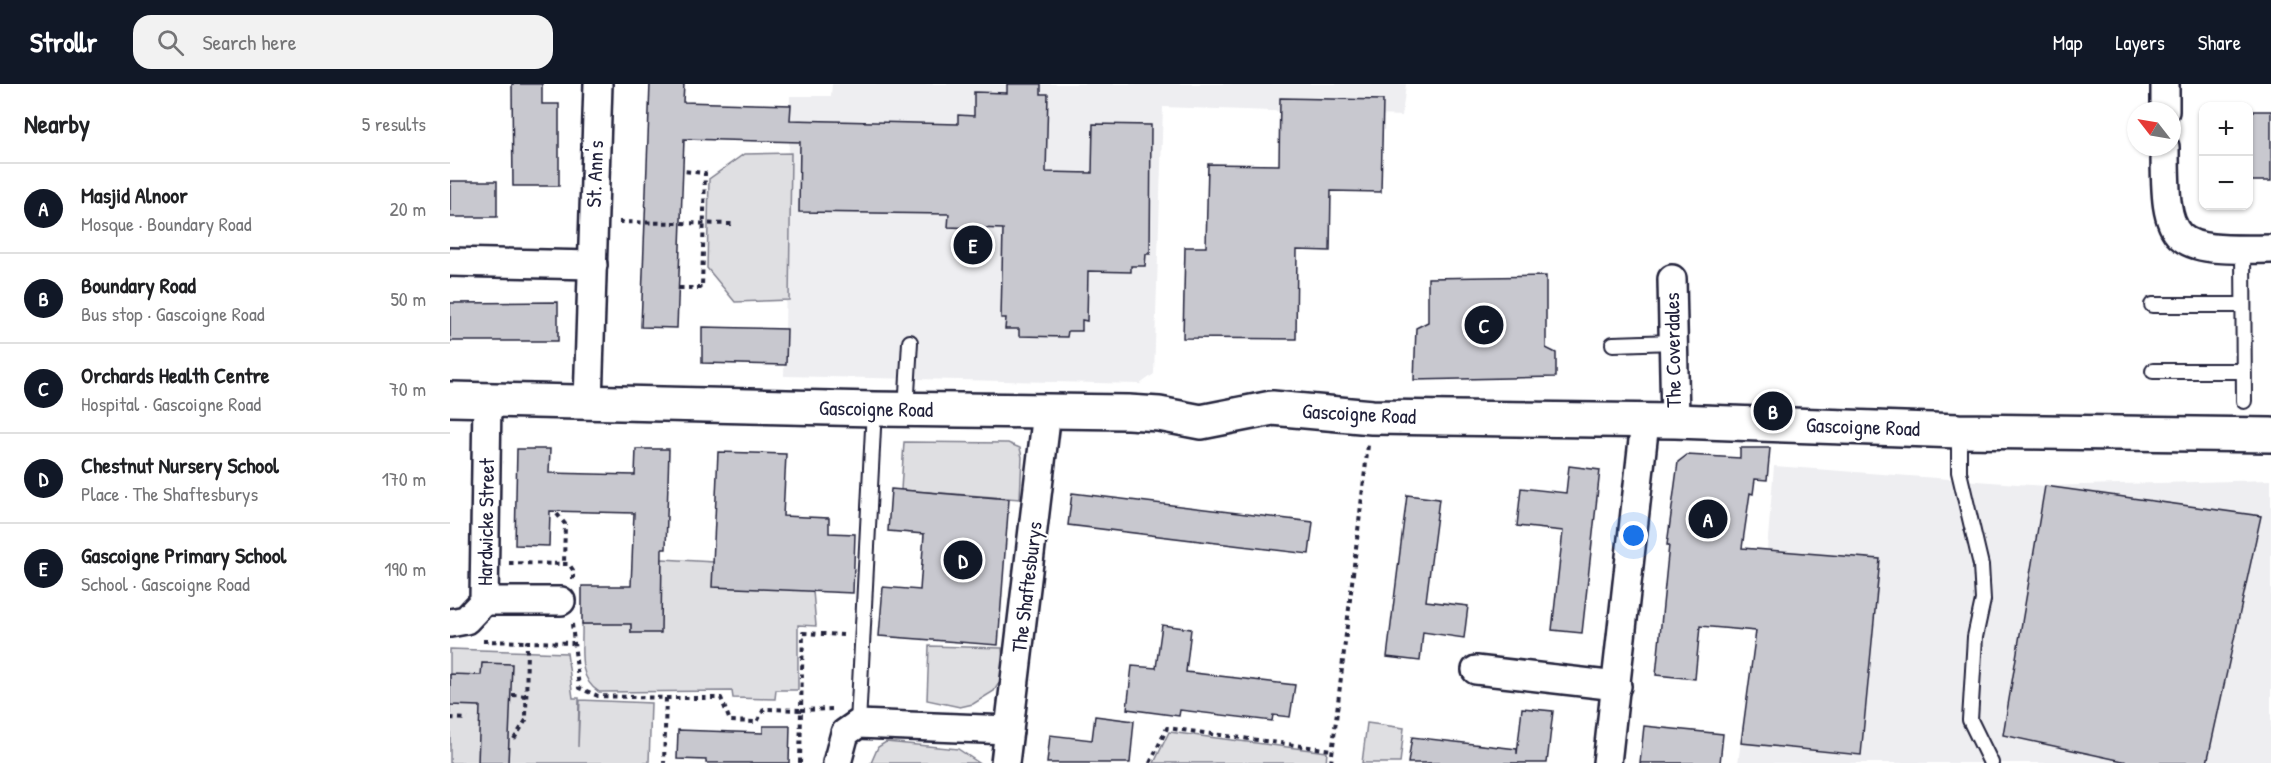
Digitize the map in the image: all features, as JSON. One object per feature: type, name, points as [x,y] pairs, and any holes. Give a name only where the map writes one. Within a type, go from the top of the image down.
[{"type":"street","name":"St. Ann's","points":[[588,403],[598,84]]},
{"type":"street","points":[[2165,84],[2165,102]]},
{"type":"street","points":[[2165,156],[2166,205],[2172,228],[2200,248],[2271,249]]},
{"type":"street","points":[[450,262],[592,265]]},
{"type":"street","name":"The Coverdales","points":[[1607,763],[1617,686],[1674,342],[1672,279]]},
{"type":"street","name":"Gascoigne Road","points":[[450,399],[890,410],[1149,413],[1202,422],[1272,408],[1372,417],[1660,421],[1959,431],[2271,435]]},
{"type":"street","name":"Hardwicke Street","points":[[450,623],[466,620],[484,601],[488,400]]},
{"type":"street","name":"The Shaftesburys","points":[[1005,763],[1047,412]]},
{"type":"street","points":[[484,601],[567,601]]},
{"type":"street","points":[[1476,670],[1617,686]]},
{"type":"street","points":[[837,763],[845,734],[859,716],[1009,730]]},
{"type":"lane","points":[[2243,250],[2244,401]]},
{"type":"lane","points":[[2152,305],[2243,305]]},
{"type":"lane","points":[[859,716],[862,635],[890,410],[910,342]]},
{"type":"lane","points":[[1613,344],[1674,342]]},
{"type":"lane","points":[[2153,371],[2244,371]]},
{"type":"lane","points":[[1959,431],[1959,471],[1974,530],[1982,576],[1983,600],[1975,637],[1970,720],[1991,763]]},
{"type":"path","points":[[679,288],[702,288],[705,173],[683,171]]},
{"type":"path","points":[[594,221],[734,224]]},
{"type":"path","points":[[1330,763],[1365,453]]},
{"type":"path","points":[[557,514],[565,524],[564,564]]},
{"type":"path","points":[[498,563],[569,564],[573,570],[567,601],[579,688],[598,696],[722,698],[730,721],[757,722],[764,709],[859,716]]},
{"type":"path","points":[[800,763],[803,633],[862,635]]},
{"type":"path","points":[[472,640],[573,643]]},
{"type":"path","points":[[514,739],[526,720],[528,642]]},
{"type":"path","points":[[512,695],[527,696]]},
{"type":"path","points":[[664,763],[666,698]]},
{"type":"path","points":[[450,718],[468,719]]},
{"type":"path","points":[[1150,763],[1167,728],[1332,750]]},
{"type":"shaded area","points":[[832,84],[1406,84],[1402,116],[1163,107],[1154,374],[1140,384],[784,376],[790,96],[831,96]]},
{"type":"shaded area","points":[[791,153],[789,300],[735,302],[707,268],[709,179],[744,154]]},
{"type":"shaded area","points":[[904,442],[1008,443],[1020,448],[1022,457],[1020,499],[901,490]]},
{"type":"shaded area","points":[[1774,466],[2045,486],[2271,480],[2271,763],[1738,763],[1767,550]]},
{"type":"shaded area","points":[[662,559],[714,562],[813,591],[816,626],[798,625],[798,690],[776,690],[775,699],[733,698],[732,691],[599,692],[592,686],[587,679],[582,661],[582,624],[631,623],[631,633]]},
{"type":"shaded area","points":[[929,646],[1002,648],[1004,675],[994,691],[973,704],[960,707],[927,700]]},
{"type":"shaded area","points":[[450,649],[567,653],[573,698],[579,698],[578,747],[580,700],[651,703],[649,763],[450,763]]},
{"type":"shaded area","points":[[1367,723],[1404,728],[1400,763],[1362,763]]},
{"type":"shaded area","points":[[1169,732],[1327,752],[1326,763],[1154,763]]},
{"type":"shaded area","points":[[886,742],[958,749],[979,763],[871,763],[878,747]]},
{"type":"building","points":[[512,84],[542,84],[542,104],[559,104],[559,186],[513,186]]},
{"type":"building","points":[[650,84],[684,84],[683,102],[791,105],[790,120],[958,124],[958,115],[974,116],[974,92],[1007,93],[1007,84],[1041,84],[1041,94],[1048,94],[1046,172],[1092,173],[1093,124],[1151,125],[1150,254],[1146,254],[1145,266],[1131,266],[1131,272],[1088,271],[1087,321],[1082,320],[1082,331],[1068,331],[1067,337],[1019,336],[1019,329],[1005,329],[1006,318],[1001,318],[1003,229],[948,227],[949,214],[799,212],[800,142],[684,139],[677,328],[641,327]]},
{"type":"building","points":[[1280,98],[1383,100],[1381,192],[1331,191],[1330,251],[1297,250],[1296,339],[1183,338],[1185,247],[1206,247],[1208,164],[1279,165]]},
{"type":"building","points":[[2253,111],[2271,111],[2271,181],[2253,181]]},
{"type":"building","points":[[450,181],[497,181],[497,217],[450,217]]},
{"type":"building","points":[[1546,276],[1546,348],[1556,353],[1556,377],[1414,380],[1416,328],[1428,322],[1428,278]]},
{"type":"building","points":[[558,302],[558,341],[450,341],[450,303]]},
{"type":"building","points":[[702,327],[787,329],[786,365],[702,363]]},
{"type":"building","points":[[1740,448],[1770,448],[1767,480],[1755,479],[1753,494],[1750,493],[1742,548],[1880,559],[1861,755],[1741,743],[1756,631],[1700,626],[1695,679],[1656,675],[1669,545],[1667,545],[1678,462],[1687,455],[1740,458]]},
{"type":"building","points":[[517,449],[550,449],[549,473],[635,475],[636,449],[669,449],[666,549],[662,549],[661,633],[631,633],[631,624],[582,624],[582,586],[631,586],[634,513],[550,511],[549,546],[515,545]]},
{"type":"building","points":[[718,452],[786,454],[783,516],[829,518],[829,533],[855,534],[853,593],[712,587]]},
{"type":"building","points":[[1569,466],[1600,470],[1582,633],[1552,630],[1563,531],[1517,526],[1521,488],[1566,493]]},
{"type":"building","points":[[2045,486],[2261,516],[2207,763],[2132,763],[2003,735]]},
{"type":"building","points":[[891,489],[1009,499],[998,645],[879,636],[883,587],[920,590],[924,534],[888,531]]},
{"type":"building","points":[[1072,493],[1313,522],[1309,554],[1068,525]]},
{"type":"building","points":[[1407,495],[1439,499],[1426,601],[1468,606],[1464,638],[1423,632],[1420,661],[1387,657]]},
{"type":"building","points":[[1162,625],[1191,629],[1186,672],[1295,685],[1290,717],[1273,715],[1272,721],[1180,710],[1179,716],[1127,709],[1132,666],[1156,668]]},
{"type":"building","points":[[482,663],[512,664],[508,763],[478,763],[480,706],[450,705],[450,674],[481,675]]},
{"type":"building","points":[[1522,708],[1553,711],[1547,763],[1408,763],[1412,737],[1517,749],[1517,754]]},
{"type":"building","points":[[1095,716],[1134,721],[1130,763],[1047,763],[1050,735],[1092,740]]},
{"type":"building","points":[[763,726],[790,726],[789,763],[706,763],[706,760],[677,759],[678,730],[763,733]]},
{"type":"building","points":[[1644,726],[1723,734],[1720,763],[1640,763]]},
{"type":"place","name":"Gascoigne Primary School","points":[[973,245]]},
{"type":"place","name":"Orchards Health Centre","points":[[1484,325]]},
{"type":"place","name":"Boundary Road","points":[[1773,411]]},
{"type":"place","name":"Masjid Alnoor","points":[[1708,519]]},
{"type":"place","name":"Chestnut Nursery School","points":[[963,560]]}]
